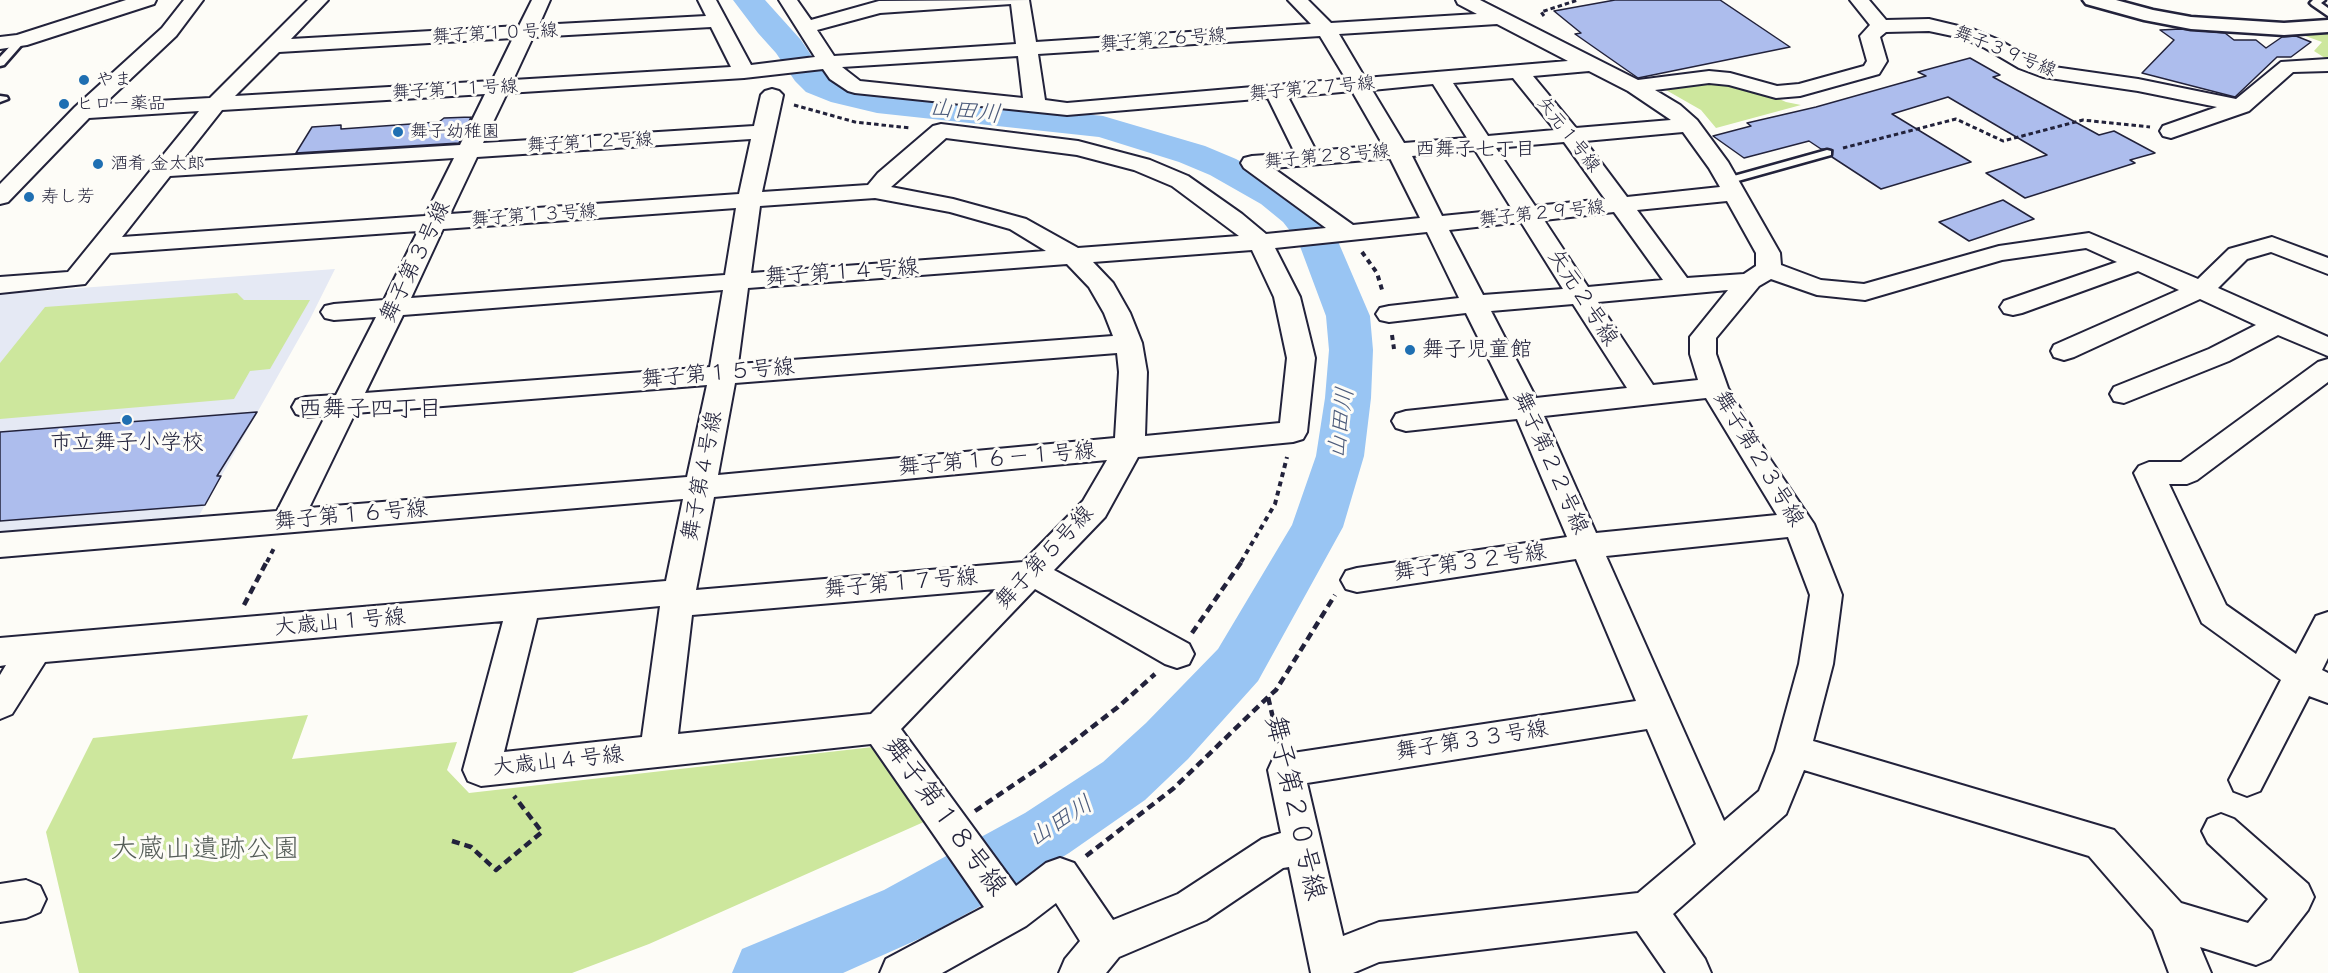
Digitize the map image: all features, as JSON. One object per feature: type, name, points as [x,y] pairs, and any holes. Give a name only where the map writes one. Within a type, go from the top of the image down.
[{"type":"main road","points":[[2093,0],[2151,16],[2191,23],[2284,29],[2328,26]]},
{"type":"street","points":[[0,43],[21,41],[147,0]]},
{"type":"street","points":[[0,197],[82,112],[169,32],[194,0]]},
{"type":"street","points":[[0,285],[76,279],[216,104],[319,0]]},
{"type":"street","name":"舞子第３号線","points":[[287,522],[542,0]]},
{"type":"street","points":[[707,0],[744,72]]},
{"type":"street","points":[[788,0],[837,75],[855,87],[1035,106],[1020,0]]},
{"type":"street","points":[[806,27],[879,7],[1004,0]]},
{"type":"street","name":"舞子第２２号線","points":[[1298,0],[1327,30],[1398,151],[1527,408],[1717,849]]},
{"type":"street","points":[[1465,0],[1635,87],[1672,110],[1689,125],[1731,187],[1768,253],[1760,275]]},
{"type":"street","points":[[1635,87],[1709,77],[1730,79],[1776,92],[1787,92],[1822,85],[1872,70],[1877,61],[1870,36],[1881,26],[1859,0]]},
{"type":"street","points":[[938,4],[943,54]]},
{"type":"street","points":[[1936,7],[1946,28]]},
{"type":"street","name":"舞子第２６号線","points":[[828,62],[1498,18]]},
{"type":"street","name":"舞子第１０号線","points":[[273,46],[716,21]]},
{"type":"street","name":"舞子３９号線","points":[[1881,26],[1929,25],[1946,28],[1992,44],[2026,64],[2050,72],[2138,85],[2241,106]]},
{"type":"street","name":"舞子第１１号線","points":[[82,112],[744,72],[828,62]]},
{"type":"street","name":"舞子第２７号線","points":[[1035,106],[1067,109],[1590,65]]},
{"type":"street","points":[[2172,131],[2241,106],[2288,66],[2328,65]]},
{"type":"street","name":"矢元１号線","points":[[1519,72],[1570,135],[1680,286]]},
{"type":"street","name":"矢元２号線","points":[[1440,79],[1646,396]]},
{"type":"street","points":[[1275,92],[1309,158]]},
{"type":"street","name":"舞子第４号線","points":[[658,751],[679,598],[723,374],[749,199],[771,95]]},
{"type":"street","name":"舞子第２８号線","points":[[1350,234],[1252,163],[1689,125]]},
{"type":"street","points":[[875,191],[886,178],[941,131],[1078,147],[1142,165],[1188,186],[1234,219],[1260,242]]},
{"type":"street","name":"舞子第１２号線","points":[[164,170],[764,132]]},
{"type":"street","name":"舞子第２９号線","points":[[1350,234],[1622,206],[1731,187]]},
{"type":"street","name":"舞子第１３号線","points":[[104,246],[875,191]]},
{"type":"street","name":"舞子第５号線","points":[[875,191],[953,206],[1018,224],[1073,256],[1100,283],[1117,313],[1129,343],[1133,372],[1132,426],[1128,448],[1094,508],[880,728]]},
{"type":"street","name":"舞子第１４号線","points":[[334,312],[1350,234]]},
{"type":"street","points":[[1389,314],[1474,304],[1680,286],[1760,275],[1817,287],[1865,292],[1999,253],[2088,240],[2328,347]]},
{"type":"street","name":"舞子第１６－１号線","points":[[702,487],[1293,432],[1301,357],[1287,297],[1260,242]]},
{"type":"street","points":[[2064,351],[2202,289],[2238,254],[2272,244],[2328,267]]},
{"type":"street","points":[[2013,308],[2141,262]]},
{"type":"street","name":"舞子第２３号線","points":[[1647,911],[1773,802],[1793,751],[1816,664],[1826,595],[1799,524],[1760,466],[1714,388],[1703,354],[1703,337],[1760,275]]},
{"type":"street","points":[[2124,394],[2219,355],[2278,324]]},
{"type":"street","name":"舞子第１５号線","points":[[306,407],[1129,343]]},
{"type":"street","points":[[2314,682],[2214,614],[2149,473],[2187,474],[2328,368]]},
{"type":"street","points":[[1406,421],[1714,388]]},
{"type":"street","name":"舞子第１６号線","points":[[0,545],[702,487]]},
{"type":"street","name":"舞子第３２号線","points":[[1357,580],[1587,546],[1799,524]]},
{"type":"street","points":[[1033,573],[1176,654]]},
{"type":"street","name":"舞子第１７号線","points":[[679,598],[1033,573]]},
{"type":"street","name":"大歳山１号線","points":[[0,652],[523,608],[679,598]]},
{"type":"street","name":"大歳山４号線","points":[[523,608],[481,770],[658,751]]},
{"type":"street","points":[[2247,780],[2314,682],[2328,625]]},
{"type":"street","points":[[0,704],[36,648]]},
{"type":"street","name":"舞子第３３号線","points":[[1286,770],[1658,712]]},
{"type":"street","name":"舞子第１８号線","points":[[658,751],[880,728],[1012,913]]},
{"type":"street","points":[[1793,751],[2101,842],[2169,918],[2190,973]]},
{"type":"street","name":"舞子第２０号線","points":[[1286,770],[1331,967]]},
{"type":"street","points":[[2169,918],[2256,945],[2294,897],[2222,831]]},
{"type":"street","points":[[1080,973],[1105,943],[1192,907],[1276,851],[1304,848]]},
{"type":"street","points":[[901,973],[1012,913],[1060,876],[1105,943]]},
{"type":"street","points":[[1331,967],[1379,942],[1647,911],[1690,973]]},
{"type":"lane","points":[[2320,0],[2315,3],[2328,13]]},
{"type":"lane","points":[[0,63],[21,41]]},
{"type":"lane","points":[[1731,187],[1827,153]]},
{"type":"path","points":[[1532,36],[1554,27],[1541,12],[1578,0]]},
{"type":"path","points":[[771,95],[801,108],[836,118],[941,131]]},
{"type":"path","points":[[1827,153],[1956,119],[2003,141],[2083,120],[2109,121],[2172,131]]},
{"type":"path","points":[[1350,234],[1377,273],[1389,314],[1394,348]]},
{"type":"path","name":"舞子第２０号線","points":[[1286,770],[1268,697],[1276,690],[1341,586],[1357,580]]},
{"type":"path","points":[[1060,876],[1174,789],[1268,697]]},
{"type":"path","points":[[452,841],[471,847],[496,870],[542,832],[494,769]]},
{"type":"shaded area","name":"市立舞子小学校","points":[[335,269],[310,319],[196,521],[0,537],[0,294]]},
{"type":"green space","points":[[2297,33],[2328,33],[2328,60],[2314,51],[2322,42]]},
{"type":"green space","points":[[1722,83],[1766,93],[1786,102],[1801,105],[1716,128],[1701,110],[1666,90]]},
{"type":"green space","points":[[237,293],[244,300],[310,300],[270,369],[250,371],[234,399],[0,419],[0,363],[45,307]]},
{"type":"green space","name":"大蔵山遺跡公園","points":[[308,715],[292,759],[457,742],[447,770],[469,793],[873,747],[926,821],[649,944],[572,973],[79,973],[46,832],[93,738]]},
{"type":"building","points":[[1615,0],[1720,0],[1790,47],[1638,78],[1575,34],[1581,33],[1554,11]]},
{"type":"building","points":[[2181,29],[2225,33],[2234,40],[2256,40],[2266,48],[2282,37],[2296,36],[2311,42],[2291,57],[2277,57],[2235,97],[2142,73],[2174,40],[2160,30]]},
{"type":"building","points":[[1970,58],[2000,75],[1993,77],[2099,135],[2114,131],[2155,153],[2130,160],[2135,163],[2025,198],[1986,173],[2047,155],[1948,97],[1892,114],[1971,162],[1881,189],[1832,157],[1833,150],[1821,149],[1809,141],[1744,158],[1713,136],[1751,126],[1747,123],[1816,107],[1926,76],[1918,72]]},
{"type":"building","points":[[471,117],[459,143],[296,153],[312,127],[341,125],[341,129],[439,122],[444,118]]},
{"type":"building","points":[[2003,200],[2034,219],[1969,241],[1939,222]]},
{"type":"building","points":[[257,412],[217,476],[221,476],[205,505],[0,521],[0,432]]},
{"type":"waterway","name":"山田川","points":[[749,0],[789,47],[807,74],[818,85],[843,95],[877,103],[1103,127],[1192,154],[1223,167],[1275,196],[1297,214],[1317,239],[1348,316],[1351,350],[1348,398],[1340,456],[1317,527],[1238,665],[1167,741],[1124,781],[1047,833],[972,877],[907,912],[766,973]]},
{"type":"place","name":"やま","points":[[84,80]]},
{"type":"place","name":"ヒロー薬品","points":[[64,104]]},
{"type":"place","name":"舞子幼稚園","points":[[398,132]]},
{"type":"place","name":"酒肴 金太郎","points":[[98,164]]},
{"type":"place","name":"寿し芳","points":[[29,197]]},
{"type":"place","name":"舞子児童館","points":[[1410,350]]},
{"type":"place","name":"市立舞子小学校","points":[[127,420]]},
{"type":"district","name":"西舞子七丁目","points":[[1475,150]]},
{"type":"district","name":"西舞子四丁目","points":[[370,410]]}]
